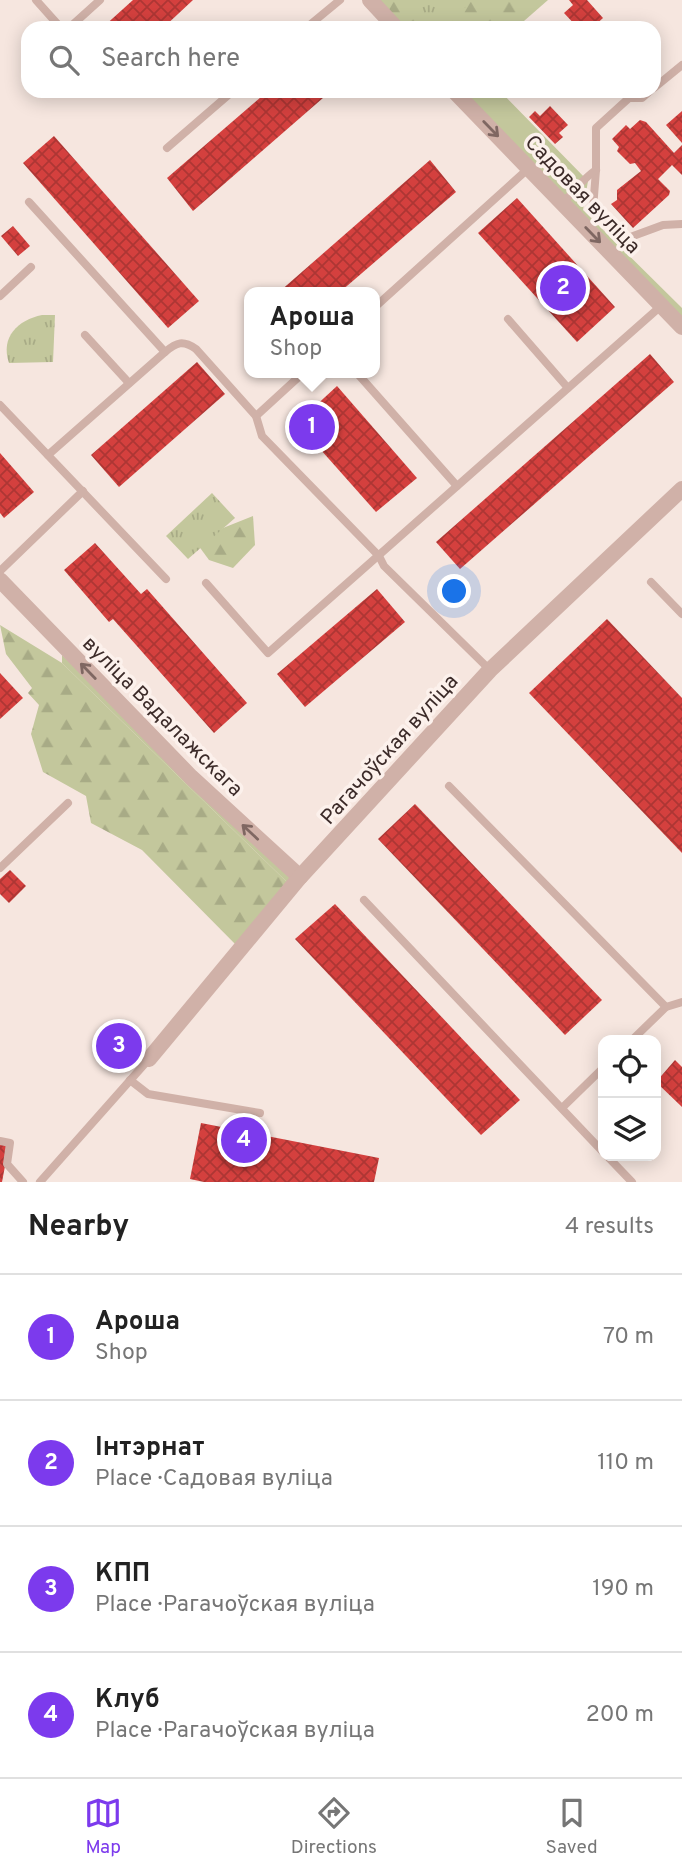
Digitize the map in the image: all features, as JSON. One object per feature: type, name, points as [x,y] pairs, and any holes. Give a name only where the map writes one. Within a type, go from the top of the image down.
[{"type":"street","points":[[370,0],[390,21]]},
{"type":"street","name":"Садовая вуліца","points":[[461,98],[682,327]]},
{"type":"street","name":"Рагачоўская вуліца","points":[[149,1059],[300,877],[490,670],[682,489]]},
{"type":"street","name":"вуліца Вадалажскага","points":[[0,580],[191,777],[300,877]]},
{"type":"lane","points":[[36,0],[55,21]]},
{"type":"lane","points":[[77,21],[100,0]]},
{"type":"lane","points":[[314,21],[340,0]]},
{"type":"lane","points":[[661,82],[682,65]]},
{"type":"lane","points":[[167,148],[225,98]]},
{"type":"lane","points":[[629,98],[596,128],[593,209],[625,239],[663,225],[682,224]]},
{"type":"lane","points":[[380,302],[528,167]]},
{"type":"lane","points":[[562,203],[570,197],[584,177],[596,170]]},
{"type":"lane","points":[[29,202],[165,352]]},
{"type":"lane","points":[[0,296],[32,267]]},
{"type":"lane","points":[[206,583],[268,653],[661,306]]},
{"type":"lane","points":[[508,319],[568,388]]},
{"type":"lane","points":[[85,335],[129,383]]},
{"type":"lane","points":[[48,455],[165,352],[181,342],[196,349],[256,416],[261,436],[379,556],[384,566],[490,670]]},
{"type":"lane","points":[[256,416],[298,378]]},
{"type":"lane","points":[[360,378],[457,486]]},
{"type":"lane","points":[[0,405],[166,579]]},
{"type":"lane","points":[[0,571],[83,491]]},
{"type":"lane","points":[[651,582],[682,614]]},
{"type":"lane","points":[[449,786],[666,1007]]},
{"type":"lane","points":[[0,868],[68,803]]},
{"type":"lane","points":[[364,900],[598,1147]]},
{"type":"lane","points":[[637,1035],[666,1007],[682,1002]]},
{"type":"lane","points":[[40,1182],[149,1059]]},
{"type":"lane","points":[[562,1108],[598,1073]]},
{"type":"lane","points":[[130,1080],[149,1094],[260,1113]]},
{"type":"lane","points":[[0,1141],[10,1143],[6,1164],[23,1182]]},
{"type":"lane","points":[[612,1161],[632,1182]]},
{"type":"green space","points":[[375,0],[548,0],[524,21],[394,21]]},
{"type":"green space","points":[[399,0],[472,0],[452,21],[420,21]]},
{"type":"green space","points":[[467,98],[507,98],[588,181],[583,210],[682,308],[682,318]]},
{"type":"green space","points":[[42,315],[55,315],[53,362],[9,363],[7,345],[13,331],[25,321]]},
{"type":"green space","points":[[212,493],[235,518],[188,559],[166,536]]},
{"type":"green space","points":[[253,516],[255,545],[233,568],[209,560],[198,545],[223,528]]},
{"type":"green space","points":[[0,625],[62,663],[292,887],[241,950],[142,850],[91,823],[86,796],[43,772],[31,734],[39,705],[28,693],[32,688],[6,654]]},
{"type":"green space","points":[[62,655],[288,867],[292,887],[62,663]]},
{"type":"building","points":[[133,0],[193,0],[170,21],[110,21]]},
{"type":"building","points":[[569,0],[587,0],[603,18],[600,21],[571,21],[564,13],[573,5]]},
{"type":"building","points":[[260,98],[323,98],[193,211],[167,178]]},
{"type":"building","points":[[550,106],[568,125],[559,133],[563,137],[555,144],[529,117],[535,111],[540,116]]},
{"type":"building","points":[[682,111],[682,143],[666,125]]},
{"type":"building","points":[[640,120],[646,122],[674,153],[682,145],[682,175],[672,165],[658,179],[670,191],[669,195],[633,228],[611,204],[617,200],[617,190],[641,171],[635,163],[630,164],[617,151],[619,147],[612,139],[626,125],[630,129]]},
{"type":"building","points":[[54,136],[199,301],[168,328],[23,163]]},
{"type":"building","points":[[430,160],[456,192],[346,287],[285,287]]},
{"type":"building","points":[[517,198],[615,307],[577,342],[478,233]]},
{"type":"building","points":[[13,226],[30,246],[18,256],[1,236]]},
{"type":"building","points":[[650,354],[674,382],[460,569],[436,542]]},
{"type":"building","points":[[197,362],[225,394],[119,487],[91,455]]},
{"type":"building","points":[[337,386],[417,478],[376,512],[297,423]]},
{"type":"building","points":[[0,453],[34,492],[4,518],[0,513]]},
{"type":"building","points":[[95,543],[141,594],[147,589],[247,703],[214,733],[113,619],[109,622],[64,570]]},
{"type":"building","points":[[377,589],[405,622],[305,707],[277,674]]},
{"type":"building","points":[[607,619],[682,698],[682,853],[529,693]]},
{"type":"building","points":[[0,673],[23,698],[0,719]]},
{"type":"building","points":[[415,804],[602,1000],[565,1035],[378,839]]},
{"type":"building","points":[[10,870],[26,886],[9,903],[0,894],[0,879]]},
{"type":"building","points":[[335,904],[520,1100],[481,1135],[295,939]]},
{"type":"building","points":[[114,1025],[141,1046],[123,1068],[97,1045]]},
{"type":"building","points":[[675,1060],[682,1067],[682,1107],[661,1087],[661,1076]]},
{"type":"building","points":[[201,1123],[379,1158],[374,1182],[204,1182],[190,1179]]},
{"type":"building","points":[[0,1144],[9,1145],[2,1182],[0,1182]]},
{"type":"place","name":"Інтэрнат","points":[[563,288]]},
{"type":"place","name":"Ароша","points":[[312,427]]},
{"type":"place","name":"КПП","points":[[119,1046]]},
{"type":"place","name":"Клуб","points":[[244,1140]]}]
